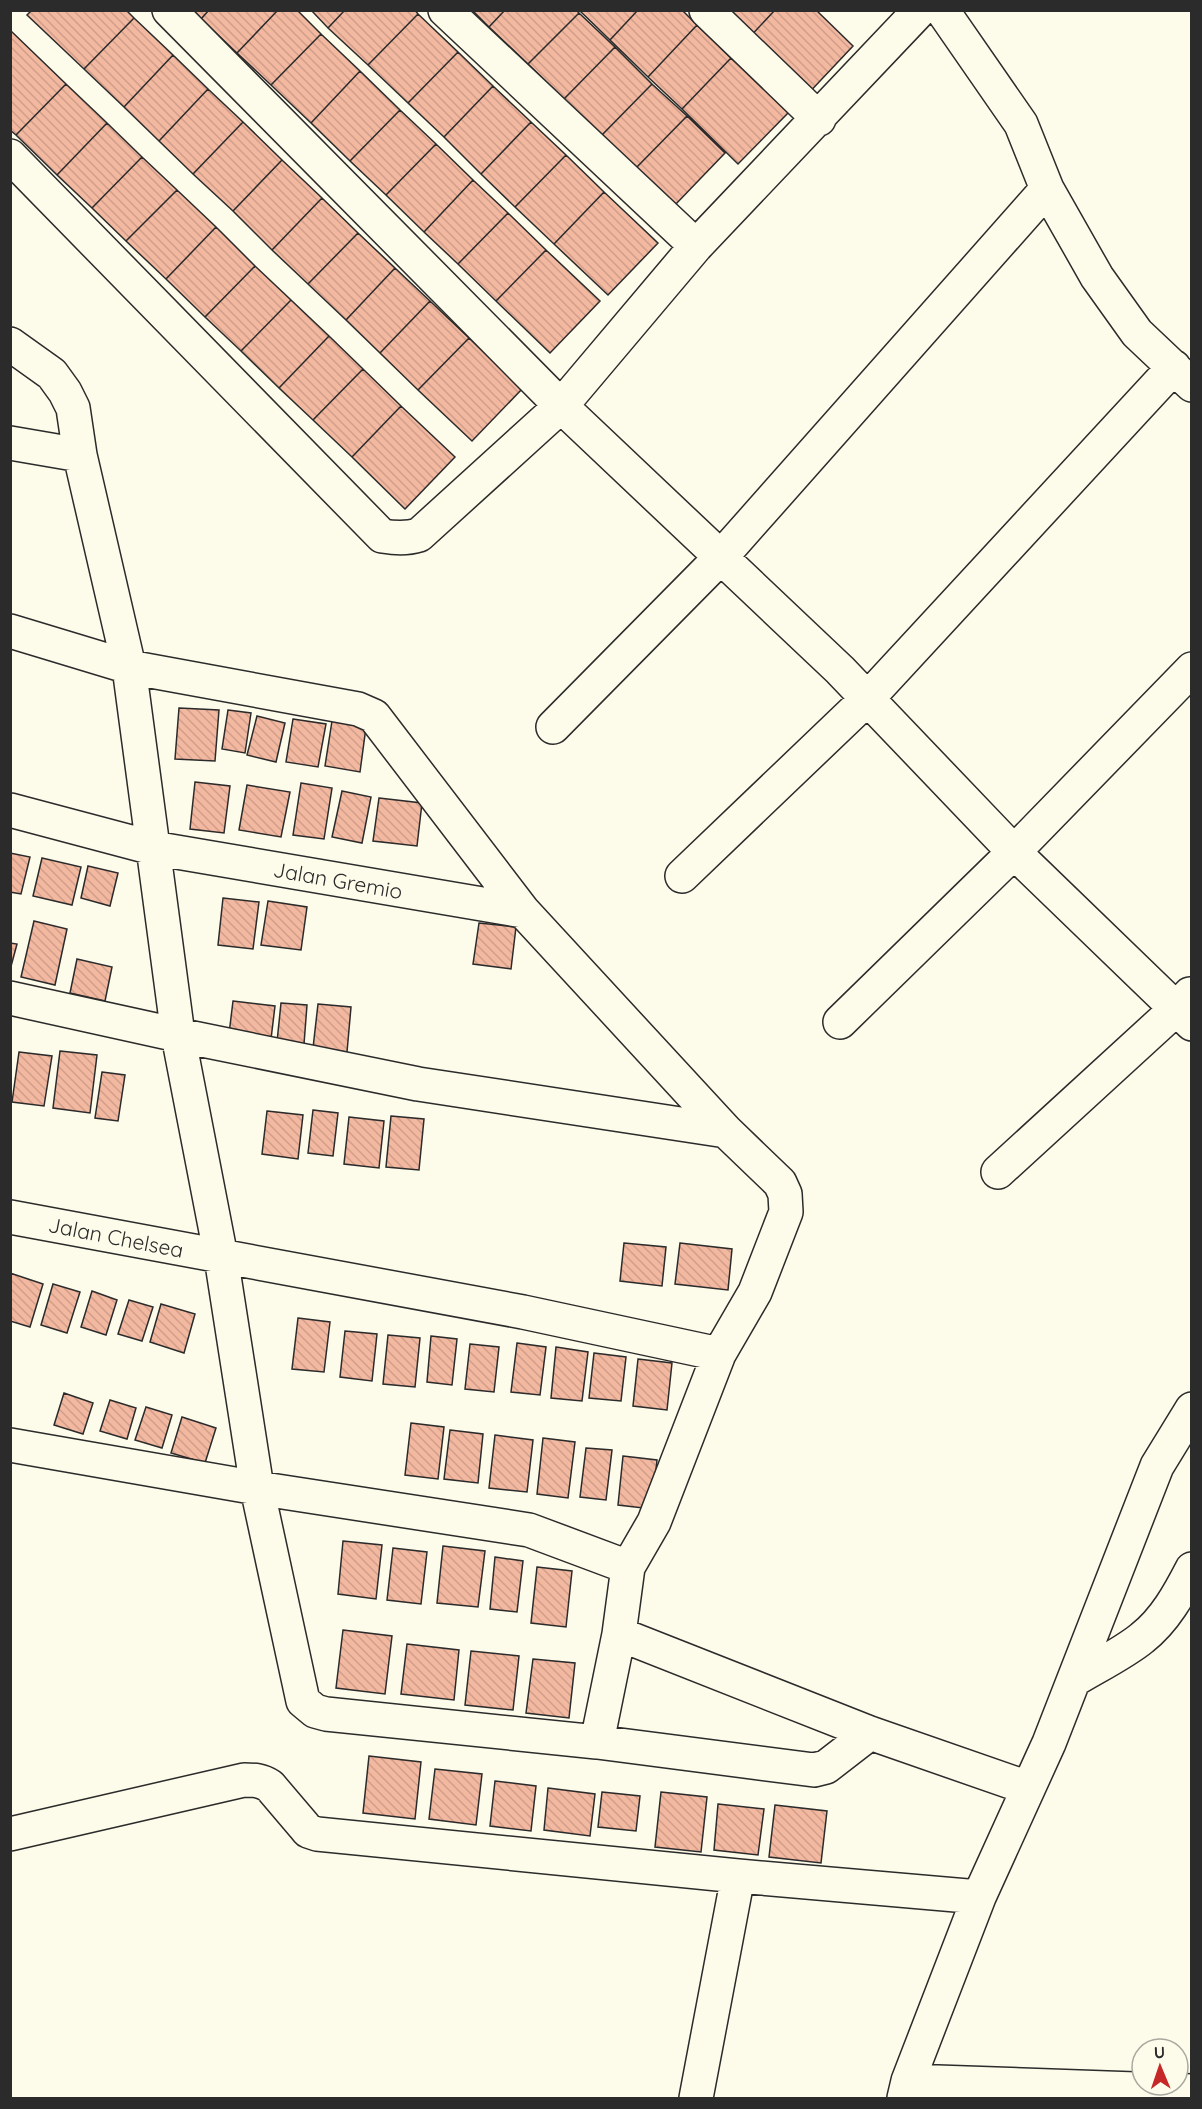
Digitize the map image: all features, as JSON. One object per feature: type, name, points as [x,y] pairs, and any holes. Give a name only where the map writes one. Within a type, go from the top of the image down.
[{"type":"street","points":[[169,10],[561,406],[868,698],[1014,852],[1186,1008],[998,1172]]},
{"type":"street","points":[[445,10],[696,246]]},
{"type":"street","points":[[706,10],[819,119]]},
{"type":"street","points":[[10,156],[382,536],[396,538],[419,535],[561,406],[696,246],[920,10]]},
{"type":"street","points":[[681,876],[868,698],[1183,376],[1137,333],[1097,277],[1047,189],[1021,124],[942,10]]},
{"type":"street","points":[[553,727],[721,557],[1047,189]]},
{"type":"street","points":[[10,344],[52,374],[73,408],[80,455],[129,667],[178,1035],[221,1257],[257,1488],[303,1701],[308,1707],[326,1714],[597,1742],[814,1770],[826,1767],[870,1733]]},
{"type":"street","points":[[10,443],[80,455]]},
{"type":"street","points":[[10,631],[129,667],[358,709],[374,716],[523,911],[726,1131],[780,1183],[785,1194],[786,1212],[755,1292],[719,1354],[654,1522],[628,1567],[619,1634],[597,1742]]},
{"type":"street","points":[[840,1022],[1014,852],[1191,669]]},
{"type":"street","name":"Jalan Gremio","points":[[10,810],[153,848],[523,911]]},
{"type":"street","points":[[10,998],[418,1084],[726,1131]]},
{"type":"street","name":"Jalan Chelsea","points":[[10,1217],[522,1312],[719,1354]]},
{"type":"street","points":[[1191,1409],[1157,1466],[1049,1743],[979,1897],[905,2090],[1191,2091]]},
{"type":"street","points":[[10,1445],[257,1488],[529,1530],[628,1567]]},
{"type":"street","points":[[1074,1680],[1142,1638],[1162,1618],[1179,1595],[1191,1569]]},
{"type":"street","points":[[619,1634],[870,1733],[1028,1788]]},
{"type":"street","points":[[10,1834],[256,1779],[270,1786],[304,1826],[317,1834],[738,1876],[979,1897]]},
{"type":"street","points":[[696,2098],[738,1876]]},
{"type":"building","points":[[32,10],[126,10],[134,18],[84,69],[27,15]]},
{"type":"building","points":[[193,10],[209,10],[201,19]]},
{"type":"building","points":[[209,10],[278,10],[237,53],[201,19]]},
{"type":"building","points":[[278,10],[297,10],[321,34],[271,85],[237,53]]},
{"type":"building","points":[[311,10],[345,10],[328,28]]},
{"type":"building","points":[[345,10],[415,10],[418,14],[368,65],[328,28]]},
{"type":"building","points":[[472,10],[505,10],[489,27]]},
{"type":"building","points":[[505,10],[576,10],[579,13],[528,64],[489,27]]},
{"type":"building","points":[[579,10],[638,10],[610,40]]},
{"type":"building","points":[[638,10],[682,10],[697,25],[648,77],[610,40]]},
{"type":"building","points":[[712,10],[775,10],[745,42]]},
{"type":"building","points":[[775,10],[816,10],[853,46],[804,98],[745,42]]},
{"type":"building","points":[[579,13],[615,47],[564,99],[528,64]]},
{"type":"building","points":[[418,14],[458,52],[408,103],[368,65]]},
{"type":"building","points":[[134,18],[173,55],[124,107],[84,69]]},
{"type":"building","points":[[697,25],[731,58],[682,109],[648,77]]},
{"type":"building","points":[[11,31],[66,84],[16,135],[10,130]]},
{"type":"building","points":[[321,34],[360,71],[311,123],[271,85]]},
{"type":"building","points":[[615,47],[652,84],[602,135],[564,99]]},
{"type":"building","points":[[458,52],[493,86],[444,137],[408,103]]},
{"type":"building","points":[[173,55],[208,89],[159,141],[124,107]]},
{"type":"building","points":[[731,58],[789,112],[738,164],[682,109]]},
{"type":"building","points":[[360,71],[400,110],[350,161],[311,123]]},
{"type":"building","points":[[66,84],[107,123],[57,175],[16,135]]},
{"type":"building","points":[[652,84],[687,116],[636,168],[602,135]]},
{"type":"building","points":[[493,86],[531,122],[481,174],[444,137]]},
{"type":"building","points":[[208,89],[243,122],[193,174],[159,141]]},
{"type":"building","points":[[400,110],[436,144],[386,195],[350,161]]},
{"type":"building","points":[[687,116],[725,153],[675,205],[636,168]]},
{"type":"building","points":[[243,122],[282,160],[233,211],[193,174]]},
{"type":"building","points":[[531,122],[566,155],[515,207],[481,174]]},
{"type":"building","points":[[107,123],[142,157],[92,208],[57,175]]},
{"type":"building","points":[[436,144],[473,180],[424,232],[386,195]]},
{"type":"building","points":[[566,155],[604,192],[554,244],[515,207]]},
{"type":"building","points":[[142,157],[177,190],[126,241],[92,208]]},
{"type":"building","points":[[282,160],[322,198],[272,250],[233,211]]},
{"type":"building","points":[[473,180],[508,213],[458,264],[424,232]]},
{"type":"building","points":[[177,190],[216,227],[166,279],[126,241]]},
{"type":"building","points":[[604,192],[658,243],[608,295],[554,244]]},
{"type":"building","points":[[322,198],[358,233],[308,284],[272,250]]},
{"type":"building","points":[[508,213],[546,250],[496,301],[458,264]]},
{"type":"building","points":[[216,227],[255,266],[205,317],[166,279]]},
{"type":"building","points":[[358,233],[395,268],[346,320],[308,284]]},
{"type":"building","points":[[546,250],[600,301],[550,353],[496,301]]},
{"type":"building","points":[[255,266],[291,300],[241,351],[205,317]]},
{"type":"building","points":[[395,268],[430,301],[380,353],[346,320]]},
{"type":"building","points":[[291,300],[329,336],[279,388],[241,351]]},
{"type":"building","points":[[430,301],[469,338],[418,390],[380,353]]},
{"type":"building","points":[[329,336],[363,369],[313,420],[279,388]]},
{"type":"building","points":[[469,338],[522,389],[472,441],[418,390]]},
{"type":"building","points":[[363,369],[401,406],[352,457],[313,420]]},
{"type":"building","points":[[401,406],[455,457],[405,509],[352,457]]},
{"type":"building","points":[[179,708],[219,710],[215,761],[175,759]]},
{"type":"building","points":[[228,710],[251,713],[245,753],[222,749]]},
{"type":"building","points":[[257,716],[285,723],[276,762],[247,755]]},
{"type":"building","points":[[293,719],[326,724],[318,767],[286,762]]},
{"type":"building","points":[[332,721],[366,727],[360,772],[325,766]]},
{"type":"building","points":[[195,782],[230,786],[224,833],[190,829]]},
{"type":"building","points":[[301,783],[332,788],[324,839],[293,835]]},
{"type":"building","points":[[247,785],[290,792],[281,837],[239,830]]},
{"type":"building","points":[[342,791],[371,797],[362,843],[332,837]]},
{"type":"building","points":[[379,798],[422,803],[417,846],[373,841]]},
{"type":"building","points":[[10,853],[30,857],[21,894],[10,892]]},
{"type":"building","points":[[42,858],[81,867],[72,905],[33,896]]},
{"type":"building","points":[[88,866],[118,873],[110,906],[81,898]]},
{"type":"building","points":[[223,898],[259,902],[253,949],[218,945]]},
{"type":"building","points":[[268,901],[307,907],[301,950],[261,945]]},
{"type":"building","points":[[34,921],[67,929],[55,985],[21,977]]},
{"type":"building","points":[[479,923],[516,927],[511,969],[473,964]]},
{"type":"building","points":[[10,943],[17,944],[10,970]]},
{"type":"building","points":[[77,959],[112,967],[105,1001],[70,993]]},
{"type":"building","points":[[233,1001],[275,1006],[271,1039],[229,1034]]},
{"type":"building","points":[[281,1003],[307,1005],[304,1044],[277,1042]]},
{"type":"building","points":[[318,1004],[351,1007],[347,1052],[313,1048]]},
{"type":"building","points":[[60,1051],[97,1055],[90,1113],[53,1108]]},
{"type":"building","points":[[19,1052],[52,1056],[44,1106],[12,1102]]},
{"type":"building","points":[[102,1072],[125,1075],[118,1121],[95,1118]]},
{"type":"building","points":[[313,1110],[338,1113],[333,1156],[308,1153]]},
{"type":"building","points":[[267,1111],[303,1115],[298,1159],[262,1154]]},
{"type":"building","points":[[391,1116],[424,1119],[419,1170],[386,1167]]},
{"type":"building","points":[[349,1117],[384,1121],[379,1168],[344,1164]]},
{"type":"building","points":[[624,1243],[666,1247],[662,1286],[620,1281]]},
{"type":"building","points":[[680,1243],[732,1249],[728,1290],[675,1284]]},
{"type":"building","points":[[10,1273],[43,1284],[30,1327],[10,1321]]},
{"type":"building","points":[[53,1284],[80,1292],[67,1333],[41,1325]]},
{"type":"building","points":[[92,1291],[117,1300],[106,1335],[81,1327]]},
{"type":"building","points":[[129,1300],[153,1307],[142,1341],[118,1334]]},
{"type":"building","points":[[161,1304],[195,1314],[184,1353],[150,1342]]},
{"type":"building","points":[[298,1318],[330,1322],[324,1372],[292,1369]]},
{"type":"building","points":[[345,1331],[377,1334],[372,1381],[340,1377]]},
{"type":"building","points":[[388,1335],[420,1338],[415,1387],[383,1384]]},
{"type":"building","points":[[431,1336],[457,1339],[452,1385],[427,1382]]},
{"type":"building","points":[[517,1343],[546,1347],[540,1395],[511,1392]]},
{"type":"building","points":[[470,1344],[499,1347],[494,1392],[465,1389]]},
{"type":"building","points":[[556,1347],[588,1352],[582,1401],[551,1398]]},
{"type":"building","points":[[594,1353],[626,1357],[621,1401],[589,1398]]},
{"type":"building","points":[[638,1359],[672,1363],[667,1410],[633,1406]]},
{"type":"building","points":[[64,1393],[93,1403],[83,1434],[54,1425]]},
{"type":"building","points":[[110,1400],[136,1408],[127,1439],[100,1431]]},
{"type":"building","points":[[146,1407],[172,1415],[162,1448],[135,1440]]},
{"type":"building","points":[[182,1417],[216,1428],[205,1463],[171,1453]]},
{"type":"building","points":[[411,1423],[444,1427],[438,1479],[405,1475]]},
{"type":"building","points":[[450,1430],[483,1434],[478,1483],[444,1479]]},
{"type":"building","points":[[495,1435],[533,1440],[527,1492],[489,1488]]},
{"type":"building","points":[[543,1438],[575,1442],[568,1498],[537,1494]]},
{"type":"building","points":[[586,1448],[612,1450],[606,1500],[580,1497]]},
{"type":"building","points":[[623,1456],[657,1460],[652,1509],[618,1505]]},
{"type":"building","points":[[343,1541],[382,1545],[376,1599],[338,1594]]},
{"type":"building","points":[[443,1546],[485,1551],[478,1607],[437,1603]]},
{"type":"building","points":[[393,1548],[427,1552],[421,1604],[387,1600]]},
{"type":"building","points":[[495,1557],[523,1561],[517,1612],[490,1609]]},
{"type":"building","points":[[537,1567],[572,1571],[566,1627],[531,1623]]},
{"type":"building","points":[[343,1630],[392,1636],[385,1694],[336,1688]]},
{"type":"building","points":[[407,1644],[459,1650],[454,1700],[401,1694]]},
{"type":"building","points":[[471,1651],[519,1656],[513,1710],[465,1705]]},
{"type":"building","points":[[533,1659],[575,1663],[569,1718],[526,1713]]},
{"type":"building","points":[[369,1756],[421,1762],[415,1819],[363,1813]]},
{"type":"building","points":[[435,1769],[482,1774],[476,1825],[429,1819]]},
{"type":"building","points":[[495,1781],[536,1786],[531,1831],[490,1826]]},
{"type":"building","points":[[548,1788],[595,1794],[590,1836],[544,1830]]},
{"type":"building","points":[[602,1792],[640,1796],[636,1831],[598,1827]]},
{"type":"building","points":[[661,1792],[707,1797],[701,1852],[655,1847]]},
{"type":"building","points":[[718,1804],[764,1809],[758,1855],[714,1850]]},
{"type":"building","points":[[775,1805],[827,1811],[821,1863],[769,1857]]}]
